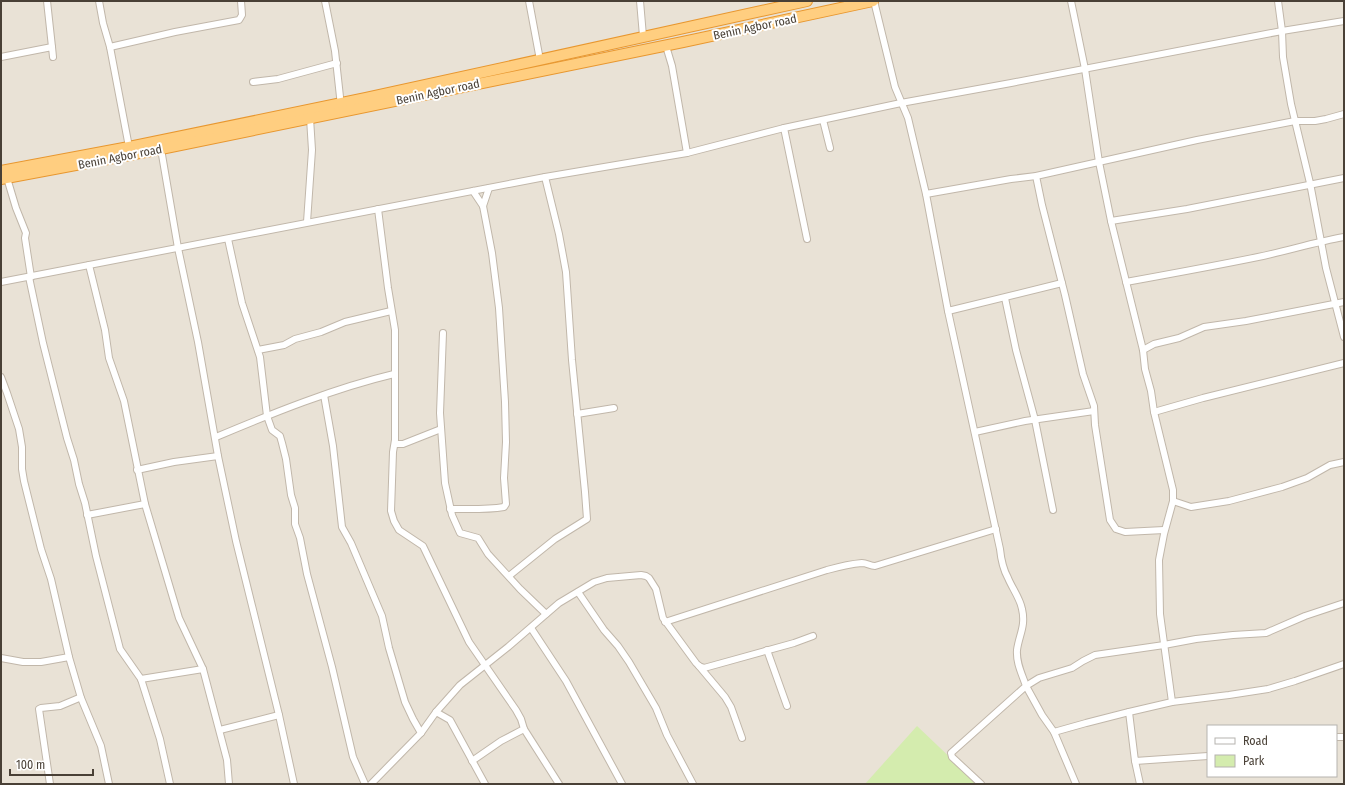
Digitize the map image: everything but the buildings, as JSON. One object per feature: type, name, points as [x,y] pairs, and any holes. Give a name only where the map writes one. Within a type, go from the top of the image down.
[{"type":"highway","name":"Benin Agbor road","points":[[3,176],[161,149],[310,118],[342,107],[643,36],[674,31],[776,4],[807,1]]},
{"type":"highway","name":"Benin Agbor road","points":[[3,176],[129,147],[666,46],[874,1]]},
{"type":"street","points":[[47,1],[53,58]]},
{"type":"street","points":[[99,1],[103,23],[110,47],[129,147]]},
{"type":"street","points":[[110,47],[175,32],[239,20],[242,15],[242,1]]},
{"type":"street","points":[[325,1],[337,63],[342,107]]},
{"type":"street","points":[[529,1],[540,60]]},
{"type":"street","points":[[640,1],[643,36]]},
{"type":"street","points":[[874,1],[896,87],[908,118],[926,194],[948,311],[1002,562],[1007,577],[1022,609],[1023,629],[1019,641],[1017,662],[1026,686],[1042,715],[1054,732],[1076,784]]},
{"type":"street","points":[[1071,1],[1085,69],[1099,162],[1111,221],[1143,350],[1154,412],[1172,482],[1173,501],[1164,530],[1159,560],[1160,614],[1172,702]]},
{"type":"street","points":[[1278,1],[1282,31],[1283,57],[1295,121],[1310,183],[1326,268],[1344,338]]},
{"type":"street","points":[[1,282],[228,239],[307,222],[545,176],[687,153],[784,128],[901,103],[1282,31],[1344,21]]},
{"type":"street","points":[[666,46],[672,66],[687,153]]},
{"type":"street","points":[[1,57],[52,47]]},
{"type":"street","points":[[253,82],[278,79],[337,63]]},
{"type":"street","points":[[926,194],[1010,179],[1036,176],[1198,140],[1295,121],[1315,121],[1344,114]]},
{"type":"street","points":[[307,222],[312,150],[310,118]]},
{"type":"street","points":[[823,120],[830,148]]},
{"type":"street","points":[[784,128],[807,239]]},
{"type":"street","points":[[161,149],[178,248],[216,436],[218,456],[236,541],[279,715],[294,784]]},
{"type":"street","points":[[3,176],[26,233],[25,238],[30,277],[44,343],[120,649],[141,679],[160,739],[170,784]]},
{"type":"street","points":[[509,576],[555,539],[587,519],[566,272],[559,234],[545,176]]},
{"type":"street","points":[[1036,176],[1043,211],[1062,283],[1083,374],[1091,395],[1109,514],[1116,529],[1125,532],[1164,530]]},
{"type":"street","points":[[1111,221],[1187,209],[1310,183],[1344,178]]},
{"type":"street","points":[[483,206],[489,188]]},
{"type":"street","points":[[450,509],[474,508],[483,510],[504,507],[506,504],[504,478],[506,442],[505,402],[499,308],[492,253],[483,206],[473,191]]},
{"type":"street","points":[[378,209],[391,311],[395,330],[394,444],[391,511],[394,521],[398,530],[423,546],[469,642],[516,710],[524,729],[559,784]]},
{"type":"street","points":[[1126,282],[1260,256],[1320,241],[1344,237]]},
{"type":"street","points":[[228,239],[242,303],[260,357],[267,416],[272,430],[280,436],[282,443],[295,508],[295,524],[300,538],[307,574],[332,667],[353,757],[365,784]]},
{"type":"street","points":[[89,265],[105,330],[109,358],[124,401],[145,504],[179,618],[203,669],[227,760],[229,784]]},
{"type":"street","points":[[948,311],[1062,283]]},
{"type":"street","points":[[1005,298],[1016,350],[1035,420],[1053,510]]},
{"type":"street","points":[[1143,350],[1154,344],[1179,338],[1204,327],[1246,321],[1344,302]]},
{"type":"street","points":[[258,350],[284,345],[295,339],[321,332],[345,322],[391,311]]},
{"type":"street","points":[[443,333],[440,413],[445,482],[450,509],[460,533],[478,538],[488,554],[520,589],[546,614]]},
{"type":"street","points":[[1154,412],[1203,398],[1344,363]]},
{"type":"street","points":[[216,436],[324,395],[394,374]]},
{"type":"street","points":[[1,377],[8,393],[20,434],[24,481],[41,548],[51,579],[69,657],[81,698],[101,746],[109,784]]},
{"type":"street","points":[[324,395],[333,446],[342,527],[351,543],[382,616],[389,648],[405,702],[421,733]]},
{"type":"street","points":[[577,414],[614,408]]},
{"type":"street","points":[[975,432],[1035,420],[1094,411]]},
{"type":"street","points":[[394,444],[403,444],[441,429]]},
{"type":"street","points":[[137,470],[174,462],[218,456]]},
{"type":"street","points":[[1173,501],[1178,504],[1191,507],[1229,501],[1282,487],[1307,478],[1330,465],[1344,462]]},
{"type":"street","points":[[87,515],[145,504]]},
{"type":"street","points":[[665,622],[826,570],[865,563],[875,566],[996,529]]},
{"type":"street","points":[[371,784],[421,733],[436,712],[460,685],[559,603],[594,582],[607,578],[634,575],[646,576],[652,581],[656,589],[660,611],[665,622],[731,707],[742,738]]},
{"type":"street","points":[[578,592],[604,630],[629,662],[656,708],[667,735],[693,784]]},
{"type":"street","points":[[981,784],[952,757],[951,753],[1026,686],[1039,678],[1072,668],[1096,655],[1196,639],[1266,633],[1305,616],[1344,603]]},
{"type":"street","points":[[530,628],[566,681],[622,784]]},
{"type":"street","points":[[699,666],[708,667],[794,643],[813,636]]},
{"type":"street","points":[[767,650],[787,706]]},
{"type":"street","points":[[1,658],[23,662],[41,662],[69,657]]},
{"type":"street","points":[[1054,732],[1172,702],[1268,689],[1344,664]]},
{"type":"street","points":[[141,679],[203,669]]},
{"type":"street","points":[[50,784],[39,709],[60,706],[81,698]]},
{"type":"street","points":[[436,712],[450,720],[485,784]]},
{"type":"street","points":[[1130,712],[1135,761],[1140,784]]},
{"type":"street","points":[[220,730],[279,715]]},
{"type":"street","points":[[472,760],[524,729]]},
{"type":"street","points":[[1135,761],[1207,756]]},
{"type":"shaded area","points":[[1,1],[1344,1],[1344,784],[1,784]]},
{"type":"green space","points":[[917,726],[978,784],[865,784]]}]
